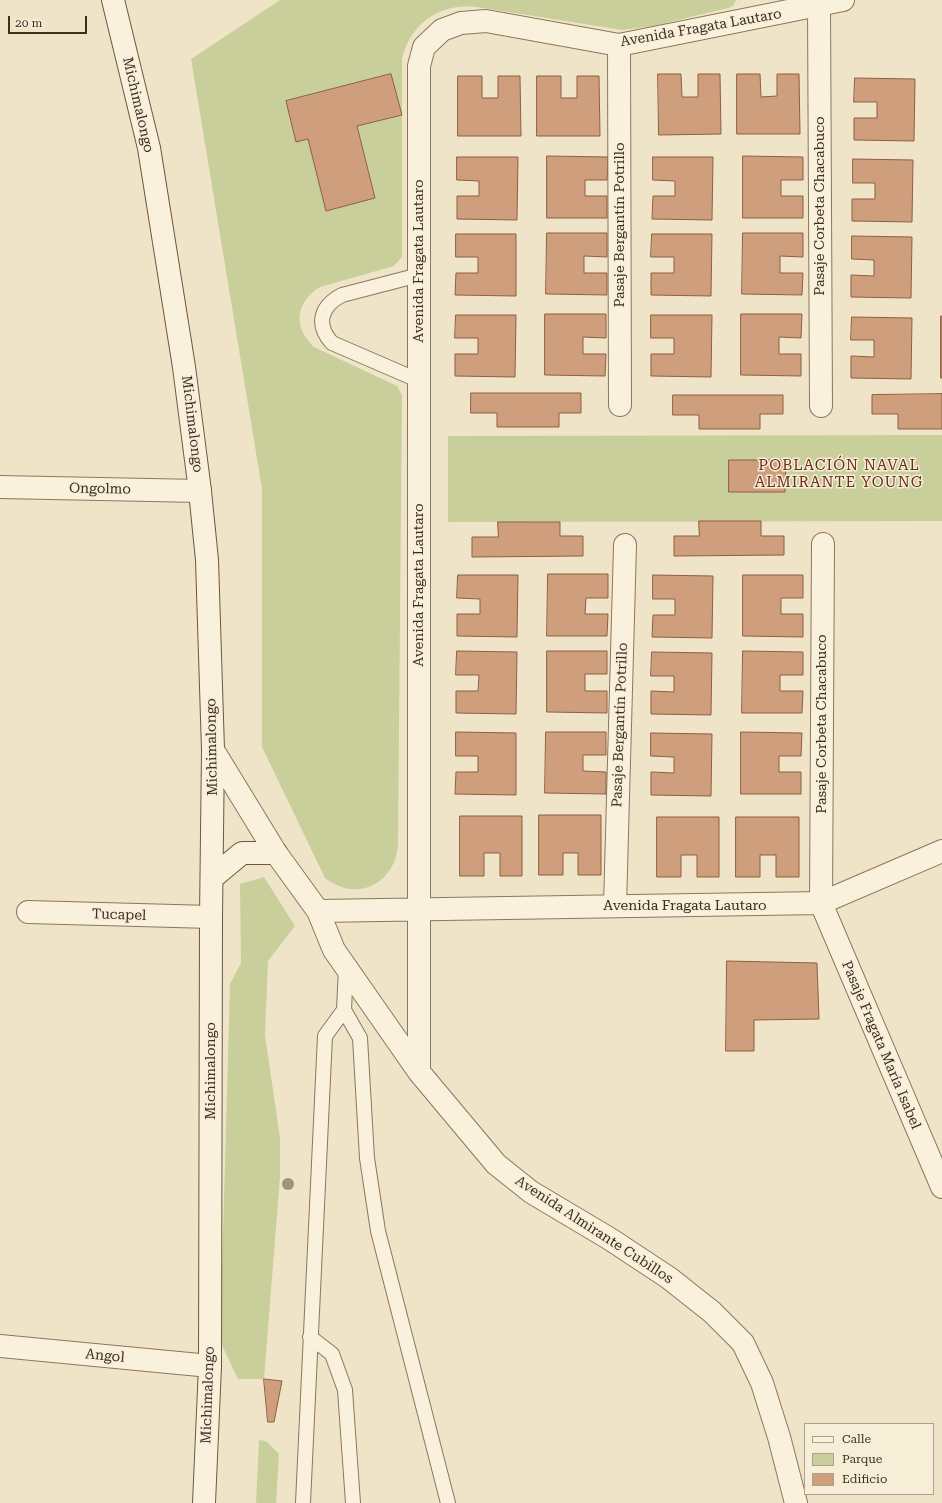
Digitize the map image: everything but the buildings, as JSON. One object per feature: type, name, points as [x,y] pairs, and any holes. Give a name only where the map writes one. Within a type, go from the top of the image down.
[{"type":"street","name":"Michimalongo","points":[[113,0],[150,148],[184,367],[200,490],[207,560],[213,750],[210,1366],[204,1503]]},
{"type":"street","name":"Avenida Fragata Lautaro","points":[[419,1072],[419,66],[424,47],[442,30],[461,23],[486,21],[619,44],[819,6],[842,0]]},
{"type":"street","name":"Pasaje Corbeta Chacabuco","points":[[819,6],[821,406]]},
{"type":"street","name":"Pasaje Bergantín Potrillo","points":[[619,44],[620,405]]},
{"type":"street","name":"Ongolmo","points":[[0,487],[200,490]]},
{"type":"street","name":"Pasaje Corbeta Chacabuco","points":[[821,903],[823,544]]},
{"type":"street","name":"Pasaje Bergantín Potrillo","points":[[615,906],[625,545]]},
{"type":"street","name":"Avenida Almirante Cubillos","points":[[213,750],[276,853],[318,911],[334,950],[419,1072],[496,1164],[531,1192],[610,1239],[669,1278],[712,1312],[743,1343],[762,1383],[779,1437],[796,1503]]},
{"type":"street","name":"Avenida Fragata Lautaro","points":[[318,911],[821,903],[942,851]]},
{"type":"street","points":[[212,878],[242,853],[276,853]]},
{"type":"street","name":"Pasaje Fragata María Isabel","points":[[821,903],[942,1187]]},
{"type":"street","name":"Tucapel","points":[[28,912],[211,917]]},
{"type":"street","name":"Angol","points":[[0,1346],[210,1366]]},
{"type":"lane","points":[[419,275],[342,295],[333,300],[326,307],[322,317],[326,336],[332,343],[420,381]]},
{"type":"lane","points":[[346,966],[344,1010],[360,1038],[367,1158],[378,1231],[448,1503]]},
{"type":"lane","points":[[303,1503],[325,1036],[344,1010]]},
{"type":"lane","points":[[310,1337],[332,1354],[345,1390],[353,1503]]},
{"type":"green space","points":[[280,0],[736,0],[733,6],[728,8],[653,26],[622,30],[477,7],[451,8],[429,18],[420,25],[407,45],[402,58],[402,257],[394,266],[320,287],[306,300],[300,316],[300,323],[303,331],[307,339],[314,347],[397,386],[402,395],[398,846],[395,859],[389,871],[382,879],[372,886],[361,889],[349,889],[337,885],[325,878],[262,747],[262,489],[191,59]]},
{"type":"green space","points":[[942,435],[942,521],[448,522],[448,436]]},
{"type":"green space","points":[[264,877],[295,926],[268,961],[265,1035],[280,1138],[280,1177],[264,1379],[238,1379],[220,1341],[230,984],[241,963],[240,884]]},
{"type":"green space","points":[[259,1440],[266,1441],[279,1454],[276,1503],[256,1503]]},
{"type":"district","name":"POBLACIÓN NAVAL ALMIRANTE YOUNG","points":[[839,474]]}]
